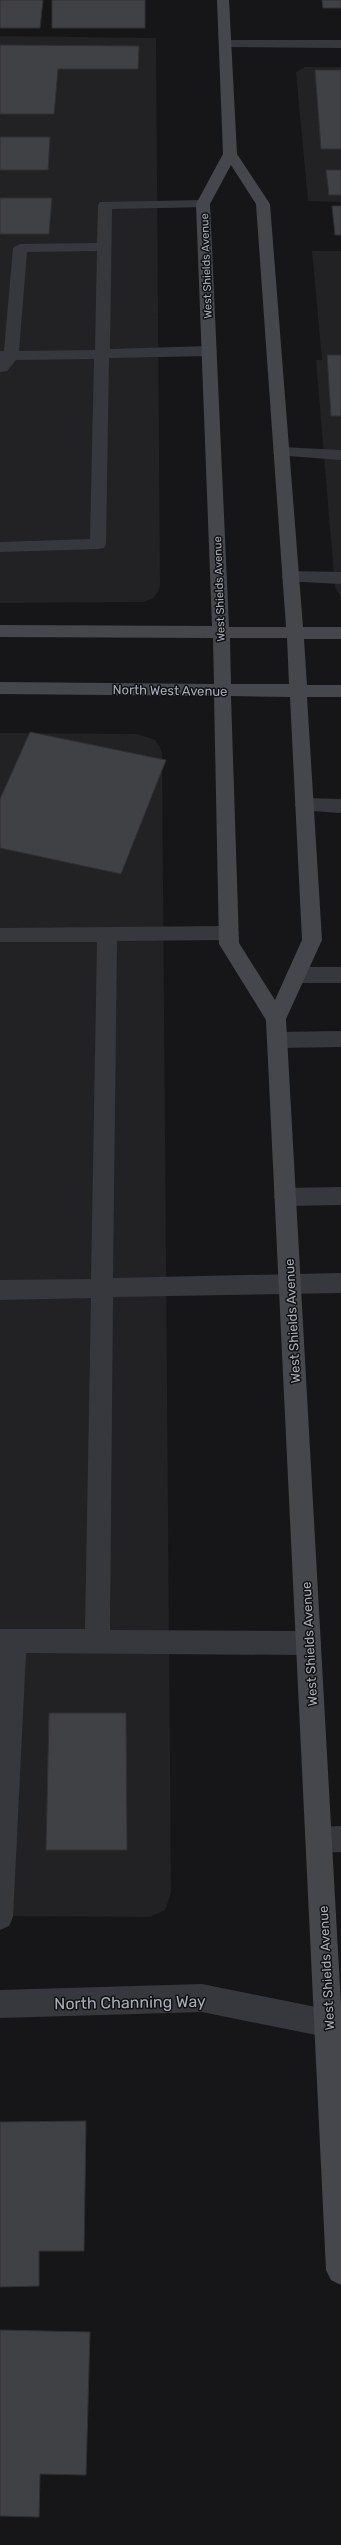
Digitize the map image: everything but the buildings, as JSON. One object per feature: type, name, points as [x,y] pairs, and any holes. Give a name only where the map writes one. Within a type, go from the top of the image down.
[{"type":"main road","points":[[223,0],[230,154]]},
{"type":"main road","name":"West Shields Avenue","points":[[276,1029],[230,944],[229,933],[221,632],[203,204],[230,154],[263,204],[295,633],[312,940],[296,975],[276,1029],[309,1643],[330,1840],[341,2270]]},
{"type":"main road","points":[[0,631],[341,633]]},
{"type":"main road","name":"North West Avenue","points":[[0,688],[341,691]]},
{"type":"street","points":[[226,44],[341,44]]},
{"type":"street","points":[[0,547],[98,544],[106,205],[203,204]]},
{"type":"street","points":[[0,370],[6,356],[20,248],[104,247]]},
{"type":"street","points":[[6,356],[210,351]]},
{"type":"street","points":[[281,452],[341,455]]},
{"type":"street","points":[[290,577],[341,578]]},
{"type":"street","points":[[304,806],[341,806]]},
{"type":"street","points":[[0,935],[229,933]]},
{"type":"street","points":[[97,1641],[107,934]]},
{"type":"street","points":[[296,975],[341,975]]},
{"type":"street","points":[[276,1029],[341,1039]]},
{"type":"street","points":[[285,1197],[341,1196]]},
{"type":"street","points":[[0,1290],[341,1283]]},
{"type":"street","points":[[0,1917],[7,1641],[309,1643]]},
{"type":"street","name":"North Channing Way","points":[[0,2004],[202,1998],[335,2025]]},
{"type":"shaded area","points":[[0,36],[156,38],[160,585],[158,592],[153,598],[144,602],[0,603]]},
{"type":"shaded area","points":[[305,67],[341,67],[341,202],[308,201],[296,72]]},
{"type":"shaded area","points":[[312,251],[341,251],[341,598],[335,587],[316,360],[322,360]]},
{"type":"shaded area","points":[[0,733],[137,734],[155,740],[160,747],[162,754],[171,1893],[165,1910],[150,1917],[0,1916]]}]
